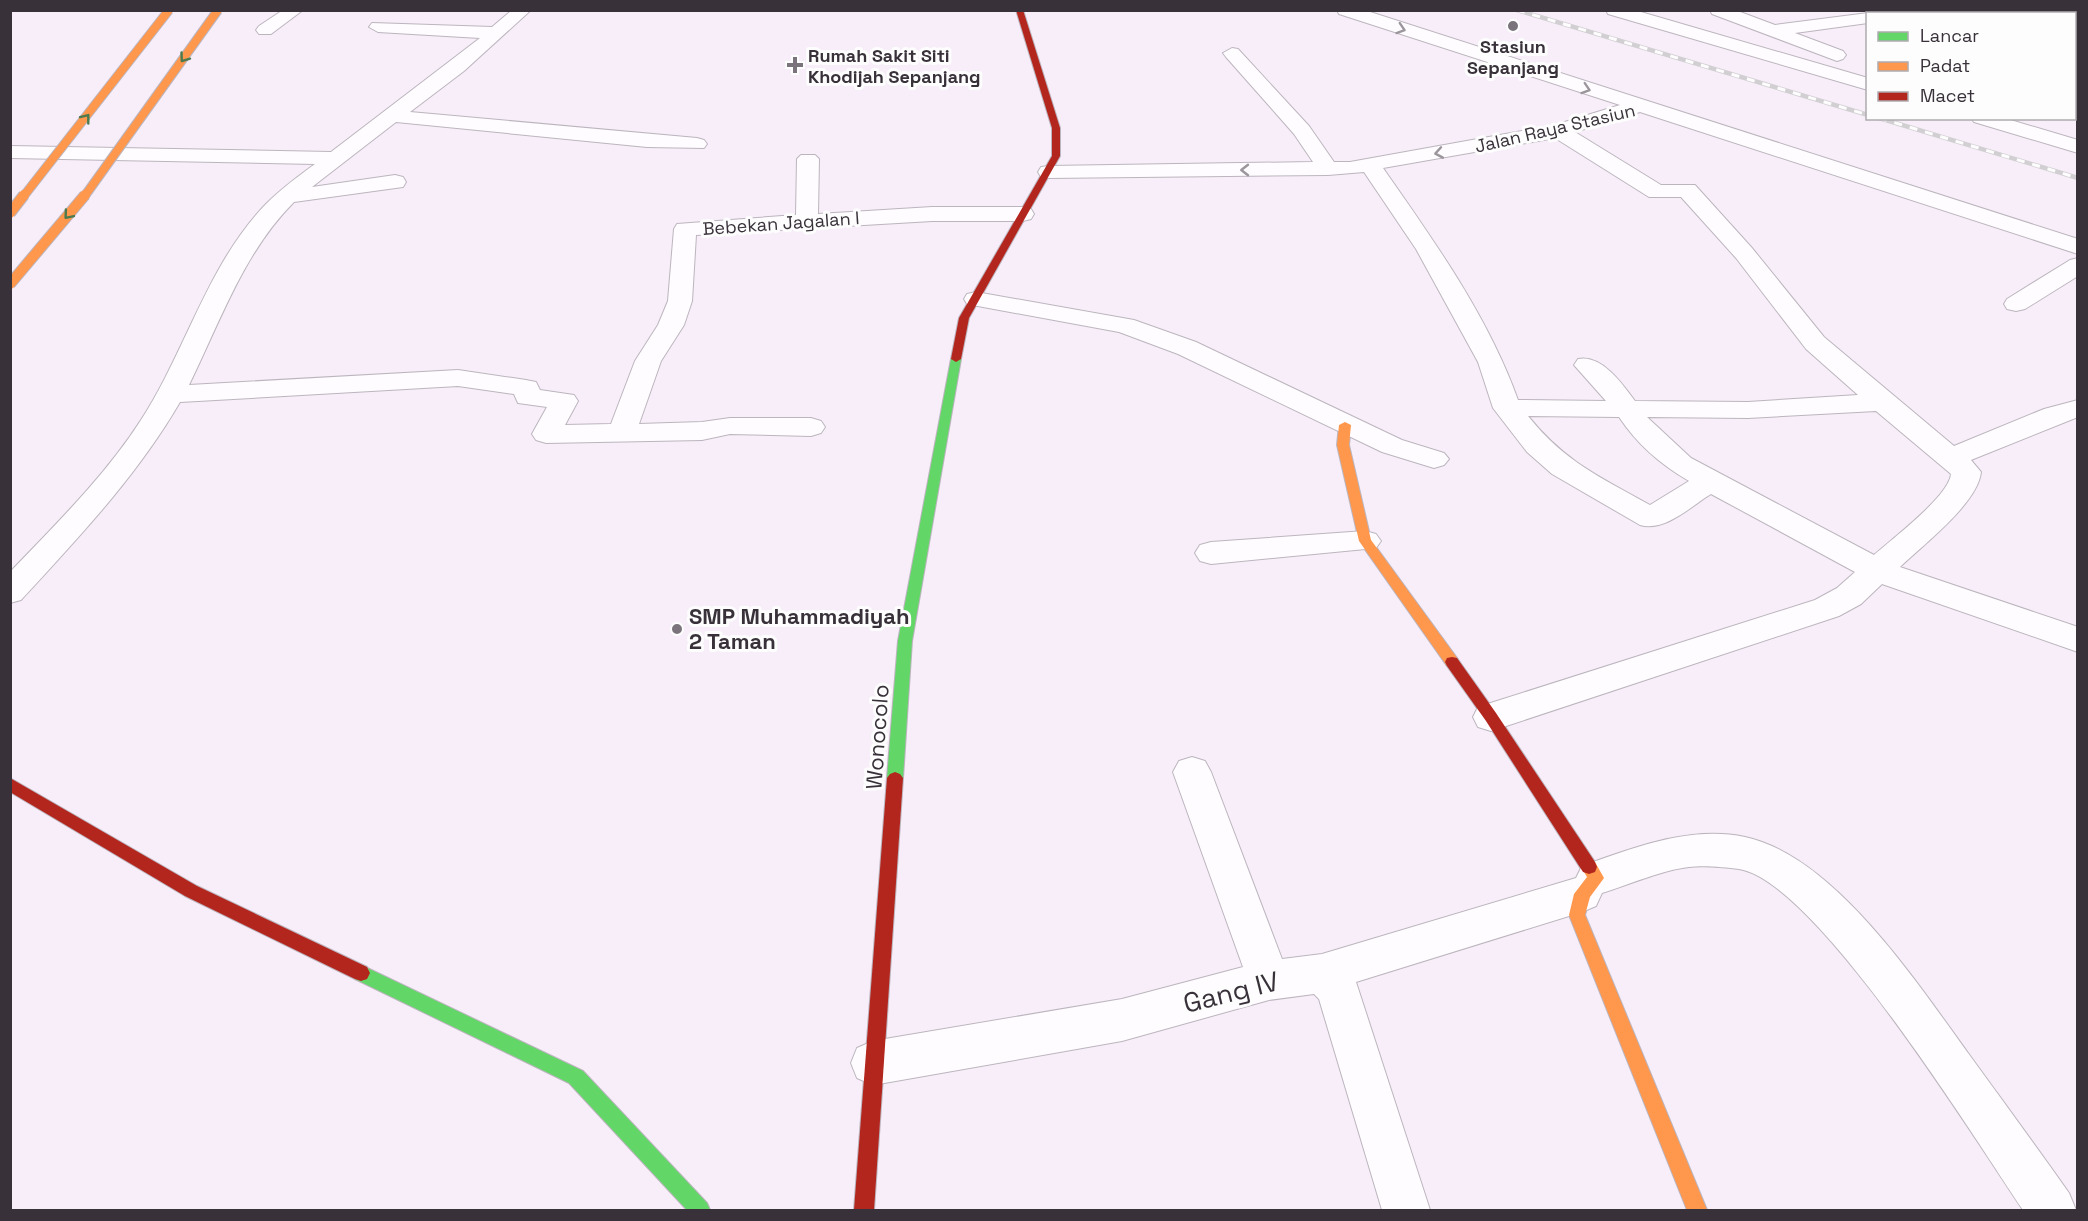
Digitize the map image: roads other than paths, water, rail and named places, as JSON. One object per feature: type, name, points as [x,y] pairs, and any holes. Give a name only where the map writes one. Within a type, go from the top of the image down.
[{"type":"main road","points":[[10,213],[169,10]]},
{"type":"main road","points":[[10,284],[82,199],[218,10]]},
{"type":"main road","name":"Wonocolo","points":[[864,1210],[905,641],[964,318],[1049,172],[1056,156],[1056,128],[1019,10]]},
{"type":"main road","points":[[1345,425],[1343,445],[1365,542],[1491,717],[1589,886],[1577,915],[1697,1210]]},
{"type":"main road","points":[[10,784],[191,891],[576,1077],[700,1210]]},
{"type":"street","points":[[265,30],[296,10]]},
{"type":"street","points":[[10,592],[69,530],[134,453],[171,394],[224,282],[251,236],[285,197],[333,158],[458,67],[523,10]]},
{"type":"street","points":[[1345,10],[1638,106]]},
{"type":"street","points":[[1614,10],[1866,83]]},
{"type":"street","points":[[1718,10],[1843,57],[1851,63],[1829,73]]},
{"type":"street","points":[[1774,30],[1866,18]]},
{"type":"street","points":[[378,27],[496,33]]},
{"type":"street","points":[[1232,53],[1302,130],[1328,169]]},
{"type":"street","name":"Jalan Raya Stasiun","points":[[1049,172],[1328,169],[1371,166],[1558,131],[1638,106],[1714,128],[1952,208],[2078,247]]},
{"type":"street","points":[[393,116],[469,126],[561,132],[653,143],[697,144]]},
{"type":"street","points":[[1989,120],[2078,147]]},
{"type":"street","points":[[1491,717],[1820,611],[1849,596],[1965,484],[1966,472],[1815,343],[1744,253],[1687,190],[1657,192],[1558,131]]},
{"type":"street","points":[[10,152],[333,158]]},
{"type":"street","points":[[807,221],[808,159]]},
{"type":"street","points":[[1371,166],[1444,277],[1491,362],[1507,408],[1537,446],[1562,468],[1651,518],[1711,481]]},
{"type":"street","points":[[285,197],[395,182]]},
{"type":"street","name":"Bebekan Jagalan I","points":[[621,434],[648,361],[671,325],[680,301],[685,229],[932,214],[1023,214]]},
{"type":"street","points":[[2016,304],[2078,266]]},
{"type":"street","points":[[976,299],[1125,325],[1187,348],[1392,446],[1434,459]]},
{"type":"street","points":[[1587,366],[1627,409],[1640,428],[1681,464],[1711,481],[1876,570],[2078,640]]},
{"type":"street","points":[[171,394],[458,378],[526,388],[528,397],[564,401],[546,434],[702,431],[730,426],[811,427]]},
{"type":"street","points":[[1507,408],[1811,408],[1883,402]]},
{"type":"street","points":[[1951,458],[2054,415],[2078,408]]},
{"type":"street","points":[[1211,553],[1365,542]]},
{"type":"street","points":[[1192,772],[1269,980]]},
{"type":"street","name":"Gang IV","points":[[873,1063],[1122,1020],[1269,980],[1322,973],[1589,886],[1689,850],[1744,853],[1774,866],[1815,896],[1888,976],[2052,1210]]},
{"type":"street","points":[[1322,973],[1337,988],[1406,1210]]},
{"type":"railway","points":[[1517,10],[1866,114]]},
{"type":"railway","points":[[1886,120],[2078,178]]},
{"type":"place","name":"Stasiun Sepanjang","points":[[1513,26]]},
{"type":"place","name":"Rumah Sakit Siti Khodijah Sepanjang","points":[[795,65]]},
{"type":"place","name":"SMP Muhammadiyah 2 Taman","points":[[677,629]]}]
